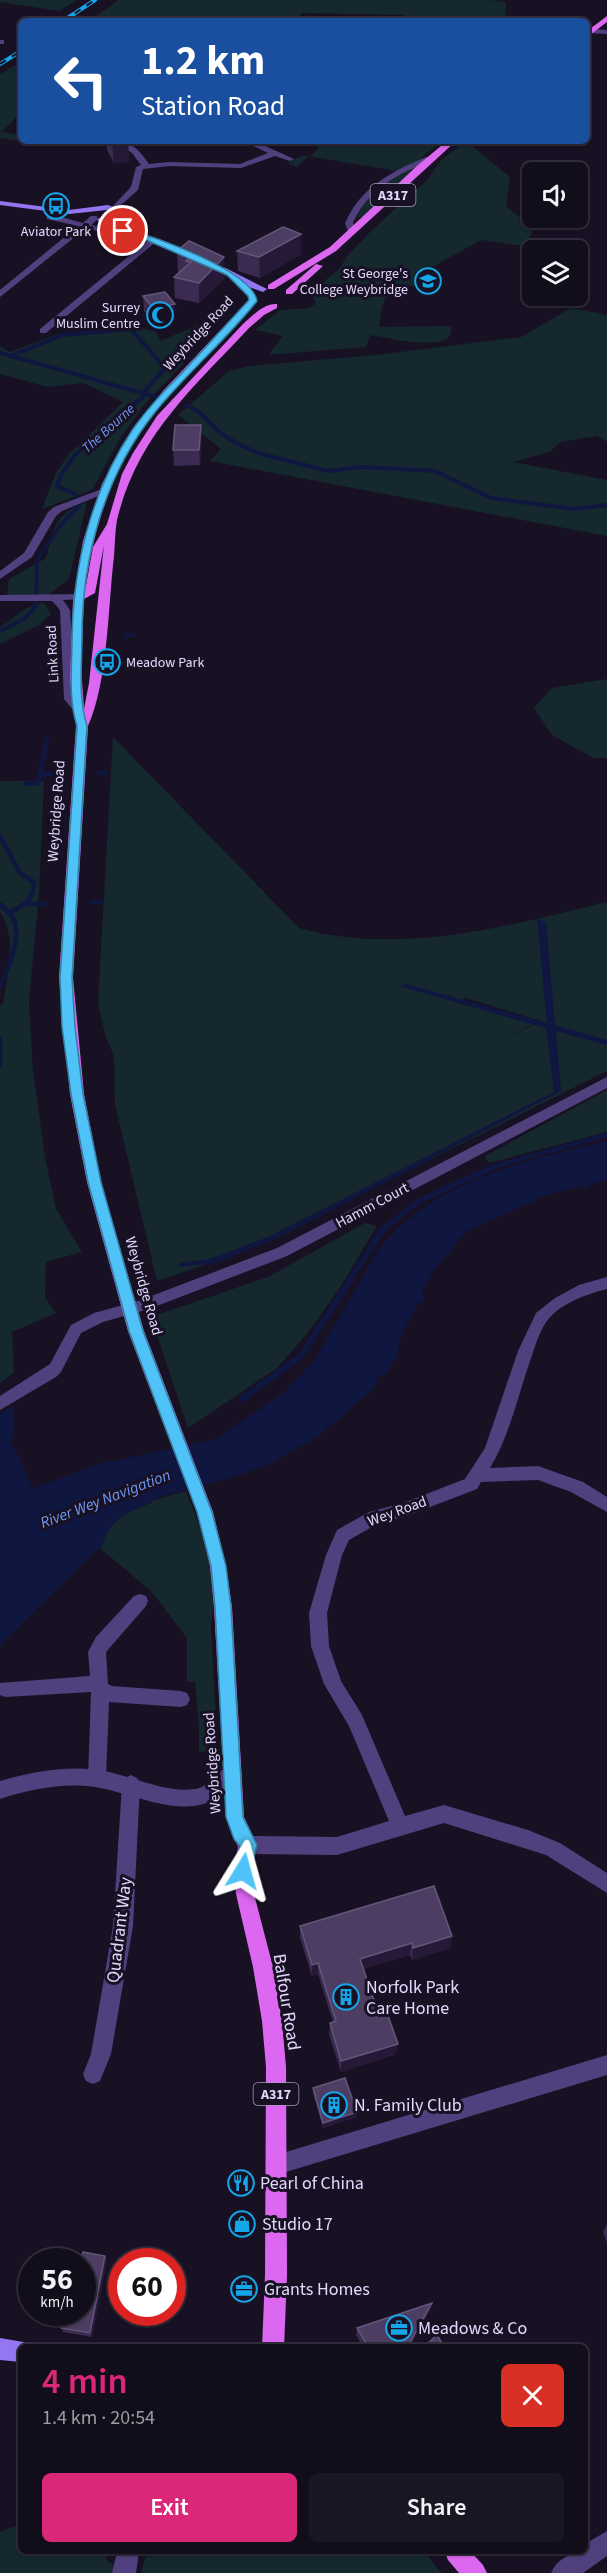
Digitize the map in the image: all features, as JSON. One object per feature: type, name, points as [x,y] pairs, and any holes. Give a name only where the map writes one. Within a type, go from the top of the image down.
[{"type":"main road","points":[[590,32],[607,18]]},
{"type":"main road","name":"A317","points":[[267,288],[332,249],[448,144]]},
{"type":"main road","points":[[0,203],[73,216],[112,216],[115,211]]},
{"type":"main road","points":[[92,215],[99,206],[115,211],[127,229]]},
{"type":"main road","points":[[92,215],[210,264],[239,280],[289,292],[292,299],[287,303],[274,306],[253,298],[239,280]]},
{"type":"main road","name":"A317","points":[[289,292],[318,267],[332,249]]},
{"type":"main road","name":"Weybridge Road","points":[[248,1845],[240,1833],[235,1817],[221,1586],[214,1548],[197,1492],[147,1365],[129,1309],[92,1172],[77,1094],[66,978],[82,726],[76,708],[79,597],[86,555],[103,492],[123,452],[148,415],[253,298],[267,288]]},
{"type":"main road","name":"Weybridge Road","points":[[82,726],[90,711],[95,683],[112,521],[128,474],[160,418],[176,399],[246,326],[261,313],[274,306]]},
{"type":"main road","points":[[79,597],[90,593],[98,547],[112,521]]},
{"type":"main road","name":"Balfour Road","points":[[248,1845],[243,1871],[244,1894],[263,1966],[272,2021],[276,2067],[273,2344]]},
{"type":"main road","points":[[0,2349],[18,2351]]},
{"type":"main road","points":[[458,2554],[475,2573]]},
{"type":"street","points":[[590,33],[607,32]]},
{"type":"street","points":[[125,144],[140,155],[146,166]]},
{"type":"street","points":[[254,144],[290,159]]},
{"type":"street","points":[[115,211],[132,192],[139,179],[140,167],[241,166],[275,153]]},
{"type":"street","points":[[352,232],[349,222],[361,200],[398,171],[429,159]]},
{"type":"street","points":[[99,206],[132,192]]},
{"type":"street","points":[[51,211],[50,217],[116,233],[127,229]]},
{"type":"street","points":[[0,294],[86,225],[92,215]]},
{"type":"street","points":[[43,331],[152,239]]},
{"type":"street","points":[[0,576],[28,555],[52,514],[68,504],[103,492]]},
{"type":"street","points":[[0,598],[79,597]]},
{"type":"street","name":"Link Road","points":[[56,598],[65,610],[70,699],[76,708]]},
{"type":"street","name":"Hamm Court","points":[[4,1402],[28,1389],[56,1368],[67,1342],[76,1329],[99,1317],[129,1309],[282,1252],[607,1082]]},
{"type":"street","name":"Wey Road","points":[[400,1826],[356,1721],[333,1684],[320,1646],[318,1613],[323,1588],[334,1555],[343,1535],[375,1517],[404,1510],[471,1484],[492,1450],[526,1351],[541,1317],[576,1293],[607,1283]]},
{"type":"street","points":[[477,1475],[538,1473],[577,1487],[607,1505]]},
{"type":"street","points":[[97,1778],[99,1690],[97,1652],[102,1641],[140,1601]]},
{"type":"street","points":[[5,1689],[93,1684],[108,1694],[181,1699]]},
{"type":"street","points":[[0,1790],[52,1777],[97,1778],[131,1784],[175,1797],[193,1799],[206,1796],[232,1772]]},
{"type":"street","name":"Quadrant Way","points":[[93,2074],[101,2054],[123,1926],[131,1784]]},
{"type":"street","points":[[248,1845],[337,1846],[435,1815],[456,1816],[552,1849],[607,1884]]},
{"type":"street","points":[[276,2164],[607,2065]]},
{"type":"street","points":[[563,2573],[607,2542]]},
{"type":"street","points":[[124,2573],[128,2554]]},
{"type":"green space","points":[[0,0],[77,0],[59,11],[0,2]]},
{"type":"green space","points":[[118,0],[490,0],[506,2],[505,18],[404,18],[405,15],[302,13],[299,18],[94,18]]},
{"type":"green space","points":[[18,64],[18,115],[2,132],[18,135],[18,141],[0,138],[0,74]]},
{"type":"green space","points":[[311,144],[439,144],[417,163],[413,173],[367,217],[359,218],[357,215],[367,200],[396,171],[308,156],[319,148]]},
{"type":"green space","points":[[462,144],[470,144],[510,177],[506,207],[522,219],[522,228],[534,228],[528,240],[522,240],[522,246],[481,240],[427,270],[426,287],[412,286],[390,290],[382,306],[379,327],[451,326],[448,338],[430,343],[370,335],[366,347],[268,355],[283,336],[255,330],[280,310],[309,308],[315,304],[311,292],[338,270],[348,255],[372,230],[426,181],[441,160]]},
{"type":"green space","points":[[308,156],[297,167],[288,163]]},
{"type":"green space","points":[[571,308],[607,315],[607,442],[597,436],[560,442],[550,452],[513,462],[607,480],[607,536],[210,461],[221,449],[178,415],[229,371],[249,366],[376,355],[521,337]]},
{"type":"green space","points":[[208,321],[178,354],[189,358],[144,405],[119,440],[92,490],[42,509],[56,473],[69,454],[123,402],[83,383],[48,387],[0,374],[0,346],[10,352],[56,335],[94,332],[129,324],[156,332],[160,341]]},
{"type":"green space","points":[[87,502],[69,579],[48,595],[7,595],[9,579],[46,558],[57,522],[68,512]]},
{"type":"green space","points":[[44,603],[51,614],[39,625],[0,644],[0,627],[25,609]]},
{"type":"green space","points":[[607,679],[607,758],[593,758],[552,735],[534,708],[552,688]]},
{"type":"green space","points":[[113,737],[299,928],[337,936],[376,939],[415,938],[493,928],[607,902],[607,1071],[251,1249],[157,1281],[115,1105],[114,1056],[105,1035],[98,1002]],"holes":[[[466,998],[541,1021],[501,1041],[533,1024],[459,1002]]]},
{"type":"green space","points":[[0,781],[44,781],[39,894],[29,1001],[33,1072],[45,1157],[56,1209],[82,1252],[46,1262],[45,1298],[56,1313],[12,1332],[14,1372],[0,1383],[0,1005],[3,1004],[9,969],[10,945],[9,933],[0,912]]},
{"type":"green space","points":[[607,1090],[607,1132],[489,1163],[485,1156]]},
{"type":"green space","points":[[365,1223],[377,1226],[339,1289],[307,1334],[277,1368],[188,1428],[151,1317],[268,1277]]},
{"type":"green space","points":[[186,1491],[206,1543],[214,1603],[211,1625],[217,1741],[214,1750],[199,1752],[195,1682],[187,1682],[187,1638],[152,1592],[101,1549],[113,1525],[126,1514],[152,1501]]},
{"type":"green space","points":[[18,2525],[18,2554],[108,2554],[106,2560],[116,2566],[114,2573],[0,2573],[0,2532]]},
{"type":"green space","points":[[146,2554],[426,2554],[442,2573],[141,2573]]},
{"type":"water","points":[[537,919],[546,922],[555,1025],[607,1040],[607,1045],[556,1031],[561,1091],[276,1239],[215,1263],[179,1267],[180,1263],[209,1259],[268,1237],[554,1092],[546,1028],[399,986],[406,984],[547,1023]]},
{"type":"water","name":"River Wey Navigation","points":[[607,1141],[607,1180],[591,1184],[586,1188],[577,1187],[536,1198],[536,1200],[467,1231],[434,1270],[421,1293],[424,1296],[423,1303],[419,1302],[401,1336],[396,1359],[385,1375],[378,1377],[374,1388],[320,1435],[268,1465],[231,1478],[163,1496],[126,1514],[108,1532],[101,1549],[94,1552],[0,1645],[0,1413],[14,1406],[14,1434],[10,1442],[33,1488],[103,1463],[216,1439],[283,1393],[314,1361],[378,1251],[399,1227],[424,1207],[482,1177],[545,1156]]},
{"type":"building","points":[[283,227],[301,234],[259,257],[237,251]]},
{"type":"building","points":[[189,241],[224,257],[199,283],[174,277],[191,262],[186,261],[192,255],[177,251]]},
{"type":"building","points":[[165,292],[175,304],[153,308],[143,296]]},
{"type":"building","points":[[175,425],[201,425],[199,450],[173,450]]},
{"type":"building","name":"Norfolk Park Care Home","points":[[434,1886],[452,1936],[413,1948],[412,1943],[360,1959],[377,2009],[385,2007],[398,2044],[341,2061],[330,2023],[336,2021],[318,1963],[312,1965],[300,1926]]},
{"type":"building","name":"N. Family Club","points":[[345,2078],[357,2112],[323,2123],[313,2088]]},
{"type":"building","points":[[96,2254],[105,2256],[96,2302]]},
{"type":"building","name":"Meadows & Co","points":[[432,2303],[409,2344],[367,2344],[357,2328]]},
{"type":"building","points":[[61,2326],[91,2326],[90,2333],[61,2328]]},
{"type":"building","points":[[437,2335],[443,2344],[427,2344]]},
{"type":"waterway","name":"The Bourne","points":[[11,356],[63,335],[131,329],[165,368],[143,393]]},
{"type":"waterway","name":"The Bourne","points":[[0,353],[11,356]]},
{"type":"waterway","points":[[11,356],[143,393]]},
{"type":"waterway","name":"The Bourne","points":[[0,631],[24,619],[36,606],[37,560],[60,526],[79,506],[75,494],[57,486],[61,475],[75,455],[143,397],[143,393]]},
{"type":"waterway","points":[[143,393],[156,397]]},
{"type":"waterway","points":[[186,405],[199,412],[219,432],[236,443],[258,453],[328,471],[362,467],[435,471],[491,498],[574,509],[607,505]]},
{"type":"waterway","points":[[47,634],[54,637]]},
{"type":"waterway","points":[[125,635],[133,635]]},
{"type":"waterway","points":[[25,784],[38,783],[47,739]]},
{"type":"waterway","points":[[99,773],[106,773]]},
{"type":"waterway","points":[[40,775],[51,774]]},
{"type":"waterway","points":[[0,836],[20,873],[34,882],[32,894],[27,902],[9,913]]},
{"type":"waterway","points":[[92,902],[100,902]]},
{"type":"waterway","name":"The Bourne","points":[[0,904],[13,918],[16,926],[13,953],[0,987]]},
{"type":"waterway","points":[[29,904],[45,904]]},
{"type":"waterway","name":"The Bourne","points":[[0,1038],[0,1066]]},
{"type":"waterway","points":[[494,1166],[607,1135]]},
{"type":"waterway","points":[[242,1399],[301,1356],[383,1229],[419,1201],[494,1166]]},
{"type":"railway","points":[[68,18],[95,0]]},
{"type":"railway","points":[[0,64],[18,53]]},
{"type":"place","name":"Aviator Park","points":[[56,206]]},
{"type":"place","name":"St George's College Weybridge","points":[[428,281]]},
{"type":"place","name":"Surrey Muslim Centre","points":[[160,315]]},
{"type":"place","name":"Meadow Park","points":[[107,662]]},
{"type":"place","name":"Norfolk Park Care Home","points":[[346,1997]]},
{"type":"place","name":"N. Family Club","points":[[334,2105]]},
{"type":"place","name":"Pearl of China","points":[[241,2183]]},
{"type":"place","name":"Studio 17","points":[[242,2224]]},
{"type":"place","name":"Grants Homes","points":[[244,2289]]},
{"type":"place","name":"Meadows & Co","points":[[399,2328]]},
{"type":"route","points":[[123,231],[154,240],[230,273],[252,295],[253,301],[137,429],[114,468],[100,501],[86,555],[77,612],[76,708],[82,726],[66,978],[77,1094],[94,1182],[136,1331],[147,1365],[205,1512],[218,1566],[223,1607],[235,1817],[240,1833],[248,1845],[243,1871]]}]
